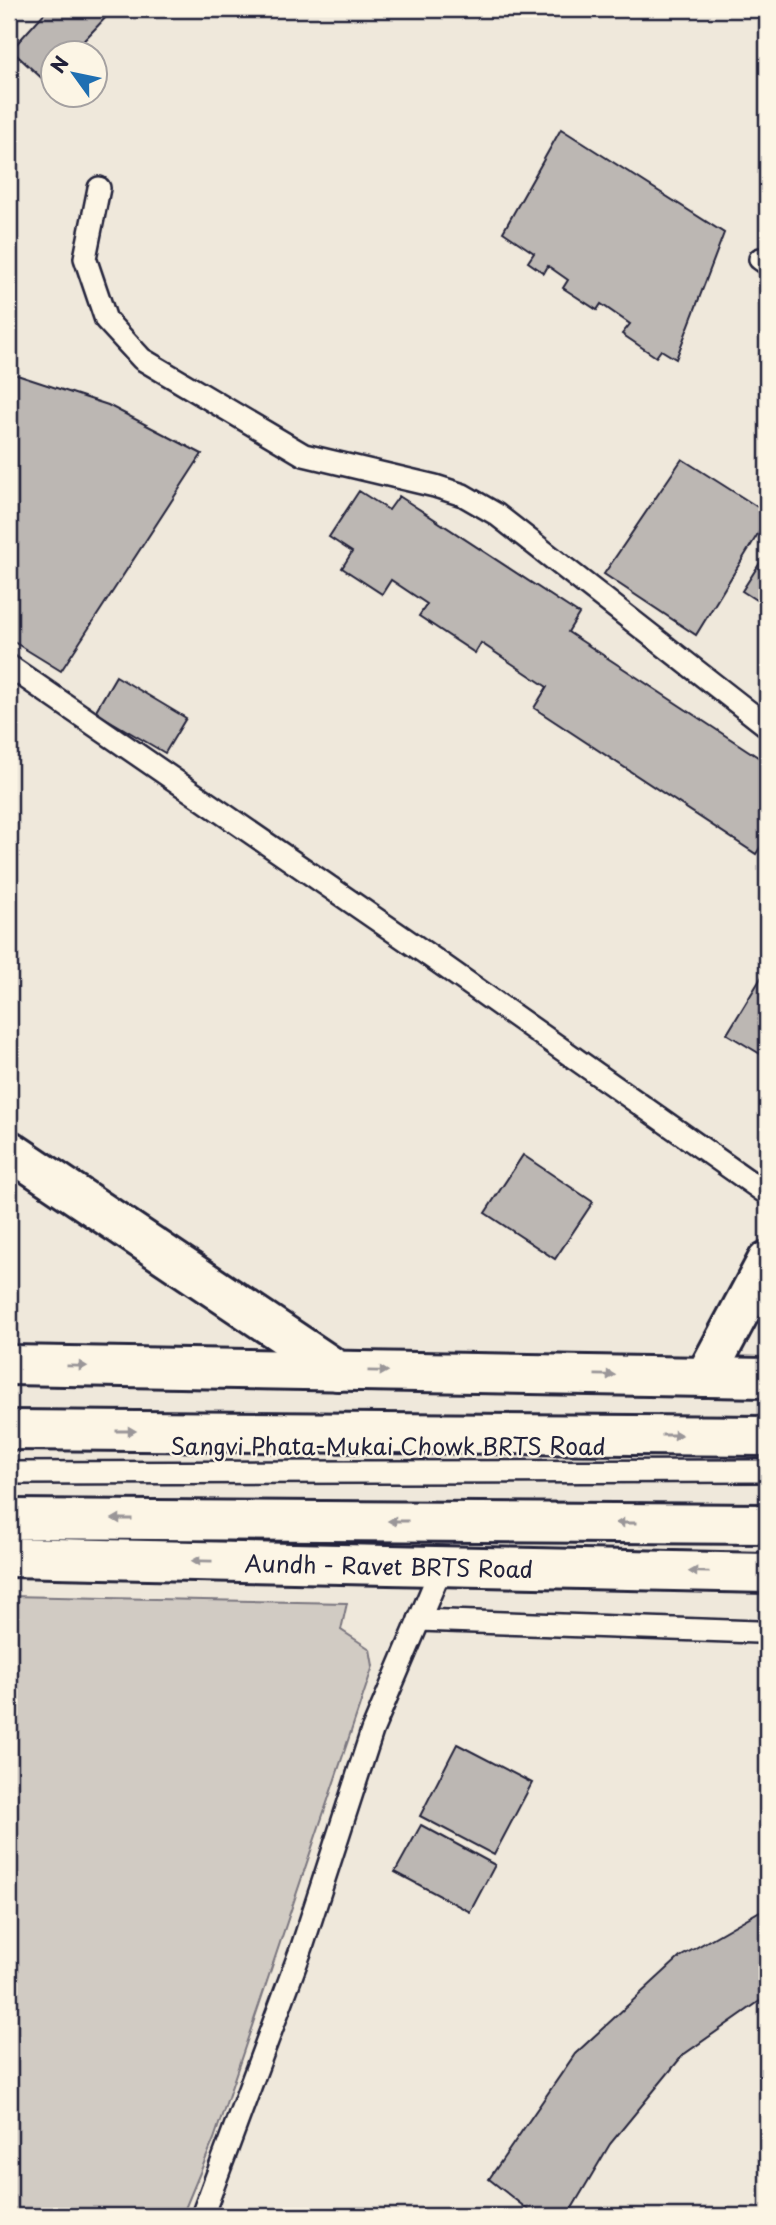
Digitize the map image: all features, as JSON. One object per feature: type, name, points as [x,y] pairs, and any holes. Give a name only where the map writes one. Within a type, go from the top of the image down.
[{"type":"street","points":[[9,1150],[338,1371]]},
{"type":"street","points":[[705,1377],[767,1261]]},
{"type":"street","points":[[9,1365],[767,1378]]},
{"type":"street","points":[[9,1430],[767,1436]]},
{"type":"street","points":[[9,1518],[767,1524]]},
{"type":"street","name":"Aundh - Ravet BRTS Road","points":[[9,1557],[767,1573]]},
{"type":"lane","points":[[99,188],[85,258],[106,320],[142,359],[304,455],[463,495],[485,508],[767,726]]},
{"type":"lane","points":[[9,666],[434,959],[767,1194]]},
{"type":"lane","name":"Sangvi Phata-Mukai Chowk BRTS Road","points":[[9,1473],[767,1471]]},
{"type":"lane","points":[[202,2216],[302,1947],[372,1731],[442,1566]]},
{"type":"lane","points":[[419,1619],[757,1632]]},
{"type":"shaded area","points":[[9,1596],[347,1603],[341,1630],[370,1649],[373,1666],[214,2139],[182,2216],[9,2216]]},
{"type":"building","points":[[48,9],[101,9],[108,15],[86,38],[38,38],[38,75],[11,50]]},
{"type":"building","points":[[561,129],[724,233],[676,359],[661,350],[656,357],[622,334],[630,324],[601,304],[597,310],[563,288],[568,280],[548,266],[544,273],[528,262],[534,253],[503,232]]},
{"type":"building","points":[[14,374],[108,405],[202,454],[61,671],[9,639],[9,383]]},
{"type":"building","points":[[682,459],[767,513],[767,519],[696,635],[604,574]]},
{"type":"building","points":[[359,491],[389,510],[399,496],[579,614],[568,632],[767,763],[767,837],[756,854],[534,708],[547,687],[481,643],[475,653],[419,616],[427,604],[391,580],[382,594],[342,568],[352,552],[329,537]]},
{"type":"building","points":[[767,552],[767,607],[742,591]]},
{"type":"building","points":[[116,676],[186,718],[165,753],[95,712]]},
{"type":"building","points":[[767,968],[767,1058],[727,1034]]},
{"type":"building","points":[[523,1155],[593,1202],[555,1259],[485,1213]]},
{"type":"building","points":[[457,1744],[532,1783],[494,1855],[420,1816]]},
{"type":"building","points":[[421,1825],[495,1865],[470,1912],[395,1872]]},
{"type":"building","points":[[767,1907],[767,1996],[683,2055],[610,2144],[568,2215],[536,2216],[489,2179],[575,2054],[680,1957]]}]
